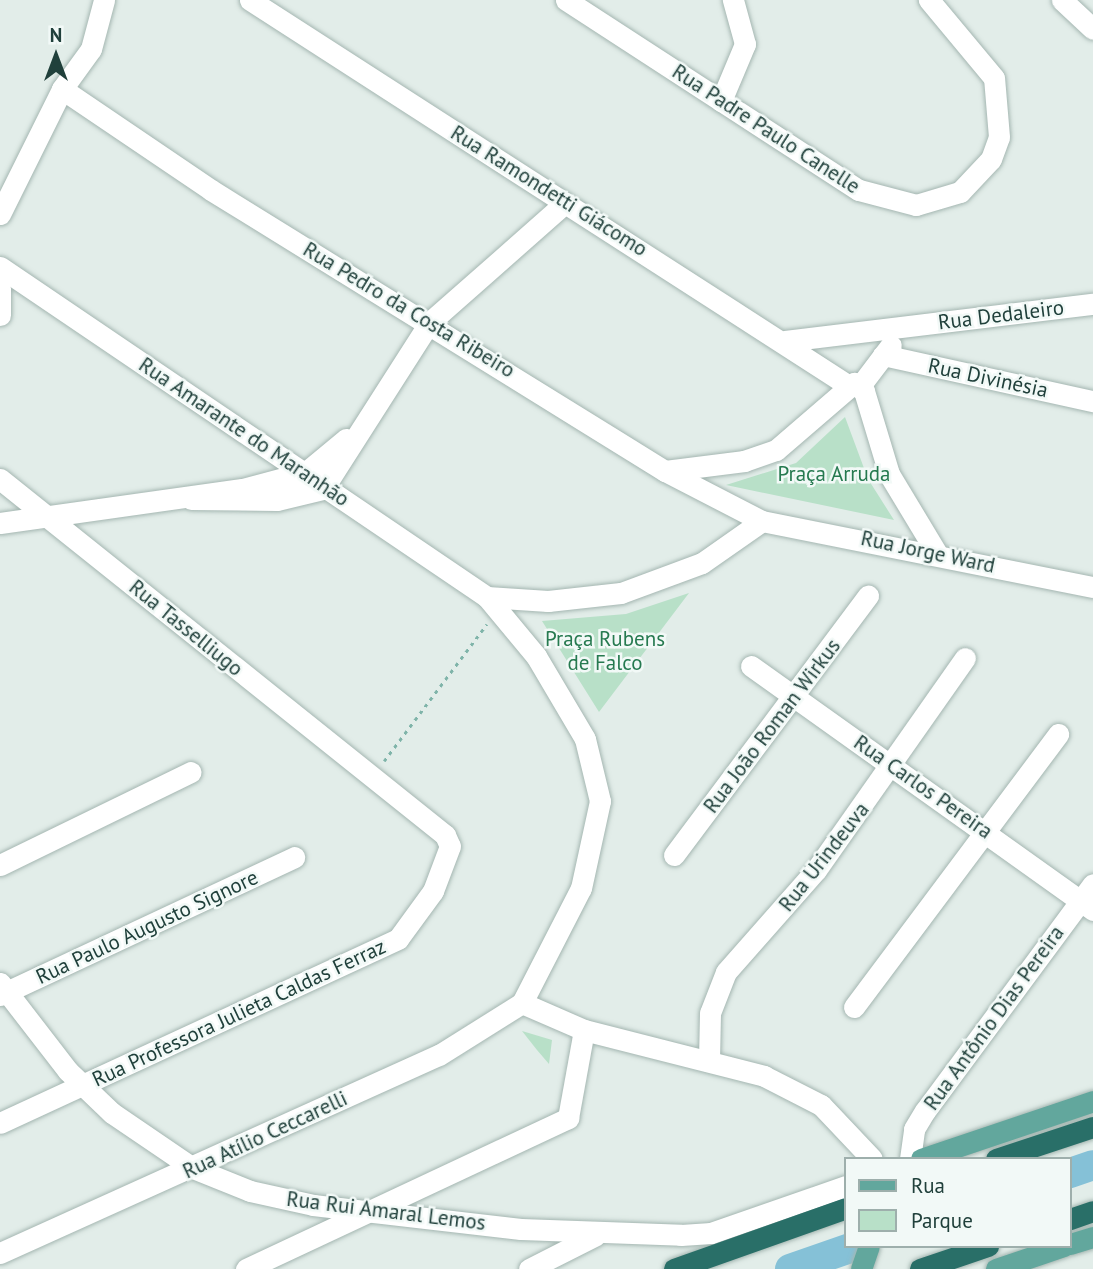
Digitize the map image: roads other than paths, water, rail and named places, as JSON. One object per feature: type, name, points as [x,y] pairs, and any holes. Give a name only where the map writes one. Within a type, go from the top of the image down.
[{"type":"highway","points":[[1002,1157],[1093,1127]]},
{"type":"highway","points":[[674,1269],[844,1209]]},
{"type":"highway","points":[[1072,1218],[1093,1211]]},
{"type":"highway","points":[[920,1269],[982,1248]]},
{"type":"main road","points":[[927,1157],[1093,1101]]},
{"type":"main road","points":[[1072,1243],[1093,1237]]},
{"type":"main road","points":[[1004,1268],[1059,1248]]},
{"type":"street","points":[[0,214],[62,89],[91,49],[104,0]]},
{"type":"street","name":"Rua Ramondetti Giácomo","points":[[250,0],[853,385]]},
{"type":"street","name":"Rua Padre Paulo Canelle","points":[[566,0],[721,101],[887,201],[916,205],[960,192],[991,159],[1000,107],[995,78],[980,56],[929,0]]},
{"type":"street","points":[[721,101],[745,44],[733,0]]},
{"type":"street","points":[[1062,0],[1093,29]]},
{"type":"street","name":"Rua Pedro da Costa Ribeiro","points":[[62,89],[211,190],[666,471],[762,522]]},
{"type":"street","points":[[191,499],[277,500],[323,489],[361,426],[430,323],[565,203]]},
{"type":"street","name":"Rua Amarante do Maranhão","points":[[0,267],[306,472],[323,489],[487,597]]},
{"type":"street","points":[[0,288],[0,315]]},
{"type":"street","name":"Rua Dedaleiro","points":[[785,341],[1093,304]]},
{"type":"street","name":"Rua Dedaleiro","points":[[853,385],[910,326]]},
{"type":"street","name":"Rua Divinésia","points":[[883,355],[1093,401]]},
{"type":"street","points":[[666,471],[744,461],[776,450],[814,424],[853,385],[889,474],[936,552]]},
{"type":"street","points":[[0,523],[52,520],[191,499],[306,472],[361,426]]},
{"type":"street","name":"Rua Tasselliugo","points":[[0,480],[371,778]]},
{"type":"street","points":[[487,597],[548,601],[621,593],[702,563],[762,522]]},
{"type":"street","name":"Rua Jorge Ward","points":[[762,522],[936,552],[1087,583]]},
{"type":"street","name":"Rua João Roman Wirkus","points":[[674,855],[796,697],[868,596]]},
{"type":"street","points":[[487,597],[571,713],[588,750],[600,801],[581,888],[522,1003],[584,1030],[709,1061],[794,1090],[848,1128],[870,1157]]},
{"type":"street","name":"Rua Urindeuva","points":[[709,1061],[710,1013],[726,972],[787,907],[893,768],[965,658]]},
{"type":"street","name":"Rua Carlos Pereira","points":[[751,666],[893,768],[1089,899]]},
{"type":"street","points":[[854,1007],[1058,734]]},
{"type":"street","points":[[0,865],[191,772]]},
{"type":"street","name":"Rua Professora Julieta Caldas Ferraz","points":[[0,1123],[408,930],[450,846],[371,778]]},
{"type":"street","name":"Rua Paulo Augusto Signore","points":[[2,990],[294,857]]},
{"type":"street","name":"Rua Antônio Dias Pereira","points":[[910,1157],[914,1129],[925,1111],[1089,899]]},
{"type":"street","name":"Rua Rui Amaral Lemos","points":[[2,990],[82,1086],[194,1168],[250,1191],[369,1212],[597,1234],[711,1233],[844,1187]]},
{"type":"street","name":"Rua Atílio Ceccarelli","points":[[0,1253],[194,1168],[439,1055],[522,1003]]},
{"type":"street","points":[[246,1269],[568,1118],[584,1030]]},
{"type":"street","points":[[529,1269],[597,1234]]},
{"type":"waterway","points":[[1072,1172],[1093,1165]]},
{"type":"waterway","points":[[790,1269],[850,1248]]},
{"type":"park label","name":"Praça Arruda","points":[[834,474]]},
{"type":"park label","name":"Praça Rubens de Falco","points":[[605,651]]}]
